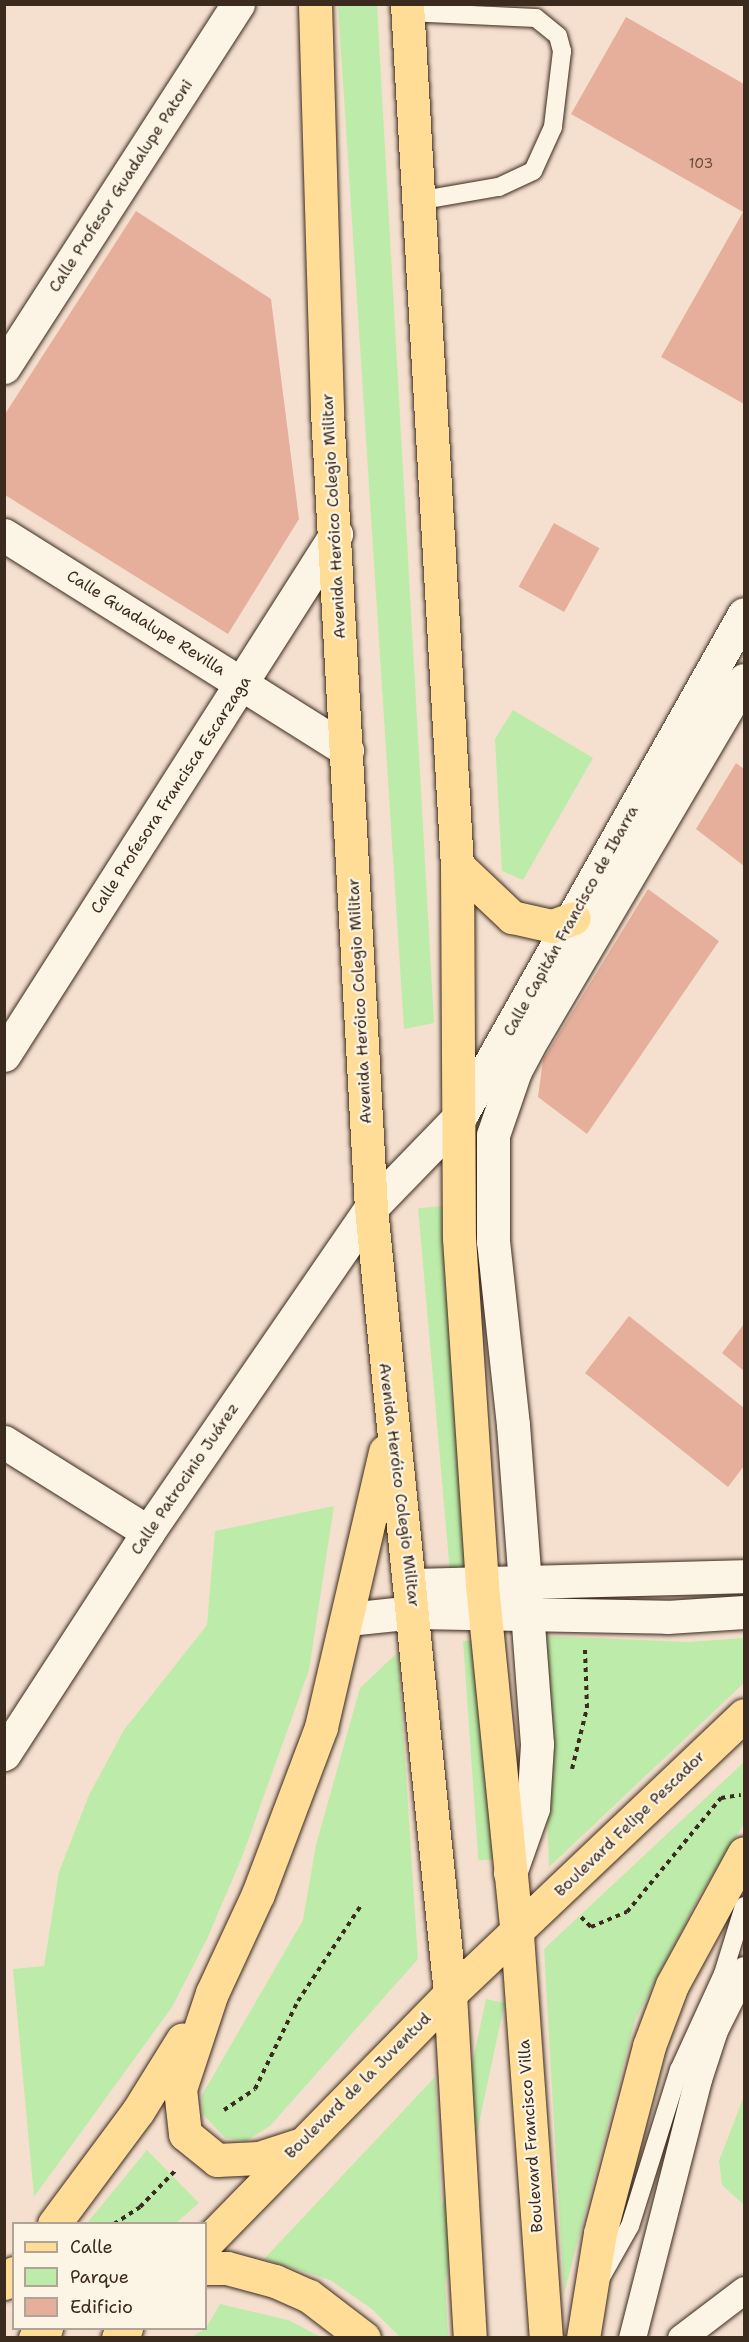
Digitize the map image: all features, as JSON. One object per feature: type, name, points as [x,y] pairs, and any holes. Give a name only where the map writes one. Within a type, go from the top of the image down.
[{"type":"main road","name":"Avenida Heróico Colegio Militar","points":[[315,4],[327,412],[336,534],[370,1208],[390,1432],[413,1598],[450,1994]]},
{"type":"main road","points":[[407,8],[457,865],[461,1115],[459,1238],[484,1600],[517,1935]]},
{"type":"main road","points":[[457,865],[513,917],[552,926],[574,918]]},
{"type":"main road","points":[[299,2145],[260,2158],[217,2160],[185,2133],[180,2089],[212,1993],[290,1814],[321,1727],[390,1432]]},
{"type":"main road","name":"Boulevard Felipe Pescador","points":[[517,1935],[744,1715]]},
{"type":"main road","points":[[583,2337],[607,2204],[649,2046],[672,1985],[744,1853]]},
{"type":"main road","name":"Boulevard de la Juventud","points":[[207,2242],[299,2145],[450,1994],[517,1935]]},
{"type":"main road","name":"Boulevard Francisco Villa","points":[[517,1935],[546,2337]]},
{"type":"main road","points":[[55,2222],[138,2110],[212,1993]]},
{"type":"main road","points":[[450,1994],[471,2337]]},
{"type":"main road","points":[[207,2268],[227,2268],[284,2285],[338,2314],[364,2337]]},
{"type":"street","name":"Calle Profesor Guadalupe Patoni","points":[[4,367],[238,4]]},
{"type":"street","name":"Calle Profesora Francisca Escarzaga","points":[[4,1055],[243,684],[336,534]]},
{"type":"street","name":"Calle Guadalupe Revilla","points":[[4,535],[347,750]]},
{"type":"street","name":"Calle Capitán Francisco de Ibarra","points":[[370,1208],[461,1115],[744,614]]},
{"type":"street","points":[[510,1873],[533,1808],[536,1782],[535,1691],[526,1616],[493,1241],[493,1135],[515,1071],[534,1036],[734,726],[744,680]]},
{"type":"street","points":[[693,701],[734,726]]},
{"type":"street","name":"Calle Patrocinio Juárez","points":[[4,1754],[148,1532],[370,1208]]},
{"type":"street","points":[[4,1442],[148,1532]]},
{"type":"street","points":[[484,1600],[524,1583],[744,1576]]},
{"type":"street","points":[[348,1619],[413,1598],[484,1600],[526,1616],[667,1617],[744,1612]]},
{"type":"street","points":[[632,2337],[698,2079],[714,2031],[744,1970]]},
{"type":"street","points":[[681,2337],[744,2290]]},
{"type":"lane","points":[[407,8],[536,18],[558,36],[562,51],[553,127],[533,171],[498,188],[418,201]]},
{"type":"lane","points":[[590,2293],[630,2226],[680,2070],[723,1974],[744,1906]]},
{"type":"path","points":[[570,1777],[587,1708],[585,1642]]},
{"type":"path","points":[[574,1911],[591,1927],[627,1912],[721,1798],[741,1795]]},
{"type":"path","points":[[224,2110],[255,2089],[298,2001],[360,1907]]},
{"type":"path","points":[[116,2222],[140,2207],[177,2169]]},
{"type":"green space","points":[[338,5],[377,5],[434,1023],[404,1029]]},
{"type":"green space","points":[[513,710],[593,758],[523,880],[502,871],[495,739]]},
{"type":"green space","points":[[444,1206],[476,1571],[450,1573],[418,1208]]},
{"type":"green space","points":[[334,1506],[309,1670],[242,1857],[207,1939],[172,2007],[34,2197],[13,1969],[44,1966],[59,1872],[89,1795],[124,1730],[207,1625],[215,1531]]},
{"type":"green space","points":[[541,1636],[688,1642],[744,1638],[744,1683],[549,1867]]},
{"type":"green space","points":[[478,1640],[493,1859],[478,1861],[463,1641]]},
{"type":"green space","points":[[398,1652],[418,1959],[270,2126],[246,2141],[225,2138],[203,2114],[202,2095],[303,1920],[316,1845],[360,1688]]},
{"type":"green space","points":[[744,1762],[744,1824],[700,1895],[635,2020],[564,2294],[544,1949]]},
{"type":"green space","points":[[486,1999],[505,2003],[434,2334],[416,2330]]},
{"type":"green space","points":[[435,2077],[448,2337],[400,2337],[372,2309],[330,2280],[264,2259]]},
{"type":"green space","points":[[744,2096],[744,2205],[722,2185],[719,2161]]},
{"type":"green space","points":[[147,2150],[199,2203],[177,2222],[88,2222]]},
{"type":"green space","points":[[220,2304],[288,2320],[321,2337],[192,2337],[207,2330]]},
{"type":"building","points":[[626,17],[744,84],[744,404],[661,357],[743,212],[571,114]]},
{"type":"building","points":[[136,211],[271,299],[299,519],[228,634],[5,495],[5,414]]},
{"type":"building","points":[[554,523],[599,548],[564,612],[519,587]]},
{"type":"building","points":[[736,763],[744,769],[744,866],[696,829]]},
{"type":"building","points":[[648,889],[719,941],[587,1134],[538,1097],[543,1060]]},
{"type":"building","points":[[629,1316],[744,1408],[744,1466],[728,1487],[585,1373]]},
{"type":"building","points":[[744,1324],[744,1371],[722,1353]]}]
